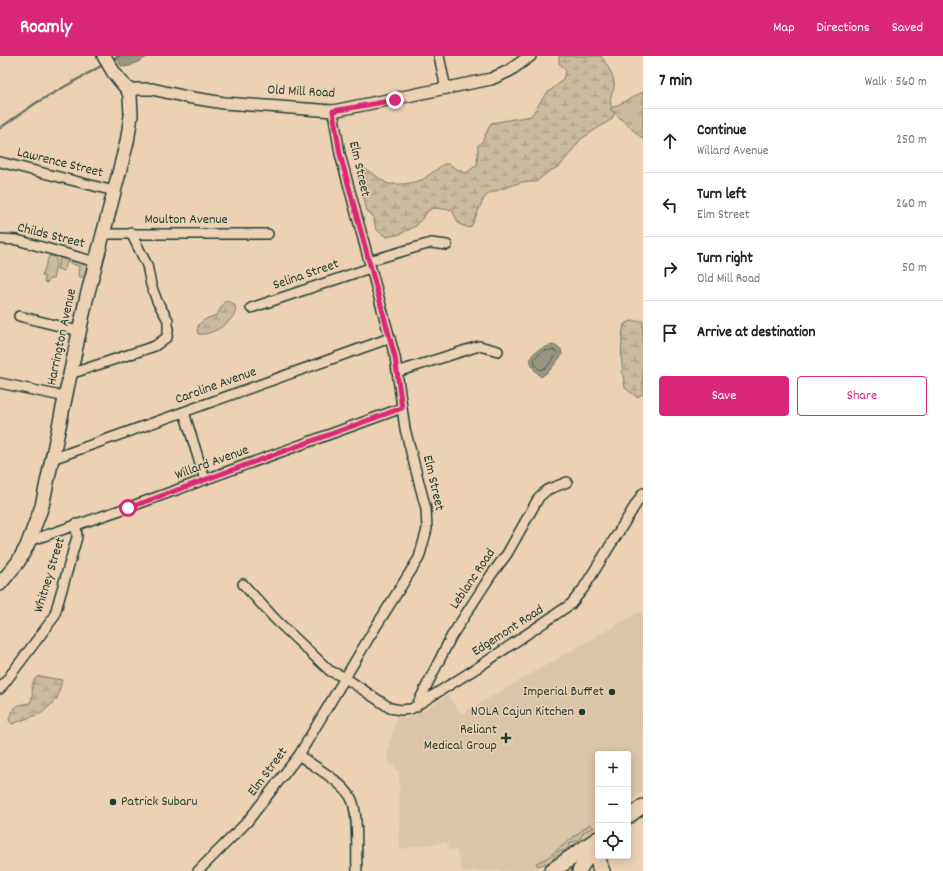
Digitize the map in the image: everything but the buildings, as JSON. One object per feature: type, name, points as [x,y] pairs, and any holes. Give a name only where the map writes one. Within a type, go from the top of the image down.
[{"type":"highway","points":[[552,871],[595,842]]},
{"type":"highway","points":[[599,859],[602,871]]},
{"type":"main road","points":[[104,56],[114,73],[127,89]]},
{"type":"main road","name":"Harrington Avenue","points":[[0,584],[18,562],[30,541],[42,506],[79,331],[127,142],[131,116],[131,101],[127,89]]},
{"type":"main road","points":[[631,815],[643,806]]},
{"type":"main road","points":[[579,871],[595,845]]},
{"type":"main road","points":[[587,871],[595,859]]},
{"type":"street","points":[[438,56],[446,89]]},
{"type":"street","name":"Old Mill Road","points":[[127,89],[152,89],[187,98],[224,103],[333,111],[446,89],[501,75],[518,66],[530,56]]},
{"type":"street","name":"Elm Street","points":[[198,871],[247,822],[298,755],[419,558],[426,538],[428,520],[407,437],[390,338],[340,154],[333,111]]},
{"type":"street","name":"Lawrence Street","points":[[0,162],[114,191]]},
{"type":"street","name":"Moulton Avenue","points":[[103,234],[268,234]]},
{"type":"street","points":[[70,374],[155,346],[164,340],[168,332],[168,320],[157,301],[147,265],[131,234]]},
{"type":"street","name":"Childs Street","points":[[0,239],[17,240],[96,262]]},
{"type":"street","name":"Selina Street","points":[[251,308],[431,243],[447,245]]},
{"type":"street","points":[[19,316],[79,331]]},
{"type":"street","name":"Caroline Avenue","points":[[52,459],[390,338]]},
{"type":"street","points":[[397,372],[479,346],[498,351]]},
{"type":"street","points":[[0,383],[66,397]]},
{"type":"street","name":"Willard Avenue","points":[[30,541],[205,480],[402,408]]},
{"type":"street","points":[[184,412],[205,480]]},
{"type":"street","name":"Leblanc Road","points":[[416,707],[450,637],[491,575],[507,554],[539,497],[547,490],[568,482]]},
{"type":"street","name":"Edgemont Road","points":[[243,584],[313,657],[330,671],[344,678],[390,708],[406,710],[416,707],[571,604],[583,589],[643,493]]},
{"type":"street","name":"Whitney Street","points":[[0,689],[54,617],[77,537],[76,524]]},
{"type":"street","points":[[298,755],[337,783],[352,800],[355,812],[357,871]]},
{"type":"shaded area","points":[[637,613],[643,613],[643,791],[631,801],[631,751],[595,751],[595,830],[565,853],[531,871],[462,871],[456,849],[449,851],[447,842],[400,849],[399,772],[386,758],[397,716],[407,718],[415,716],[448,695],[461,714]]},
{"type":"green space","points":[[559,56],[601,56],[611,72],[614,82],[610,98],[610,102],[615,112],[612,119],[581,139],[560,166],[548,172],[536,182],[522,182],[490,193],[484,198],[472,225],[469,228],[459,224],[452,210],[433,208],[428,211],[416,226],[400,234],[386,237],[376,229],[373,216],[367,211],[358,175],[364,168],[388,184],[405,184],[422,180],[444,164],[450,164],[454,168],[466,173],[477,165],[478,145],[482,142],[491,123],[531,116],[545,95],[562,81],[566,71],[559,63]]},
{"type":"green space","points":[[643,92],[643,139],[610,109]]},
{"type":"green space","points":[[49,256],[54,256],[57,261],[53,279],[49,279],[47,283],[44,282],[45,277],[42,276]]},
{"type":"green space","points":[[60,258],[87,264],[85,278],[78,276],[79,266],[67,262],[64,271],[57,269]]},
{"type":"green space","points":[[225,301],[233,304],[236,308],[230,320],[215,331],[206,334],[198,334],[198,326],[206,319],[217,315]]},
{"type":"green space","points":[[632,321],[643,321],[643,394],[637,397],[625,388],[622,364],[624,324]]},
{"type":"green space","points":[[39,676],[62,680],[57,699],[42,713],[12,724],[9,720],[12,711],[19,705],[30,703],[32,699],[33,681]]},
{"type":"green space","points":[[590,824],[594,828],[585,831],[579,840],[570,843],[567,850],[558,852],[550,862],[538,866],[536,863],[547,858]]},
{"type":"water","points":[[115,56],[149,56],[130,66],[122,67]]},
{"type":"water","points":[[553,345],[561,349],[562,355],[550,370],[541,377],[532,365],[532,356],[539,350]]},
{"type":"waterway","points":[[115,58],[119,56]]},
{"type":"waterway","points":[[0,128],[36,103],[101,66]]},
{"type":"place","name":"Imperial Buffet","points":[[612,692]]},
{"type":"place","name":"NOLA Cajun Kitchen","points":[[582,712]]},
{"type":"place","name":"Reliant Medical Group","points":[[506,738]]},
{"type":"place","name":"Patrick Subaru","points":[[113,802]]},
{"type":"route","points":[[128,508],[402,408],[395,357],[340,154],[333,111],[395,100]]}]
